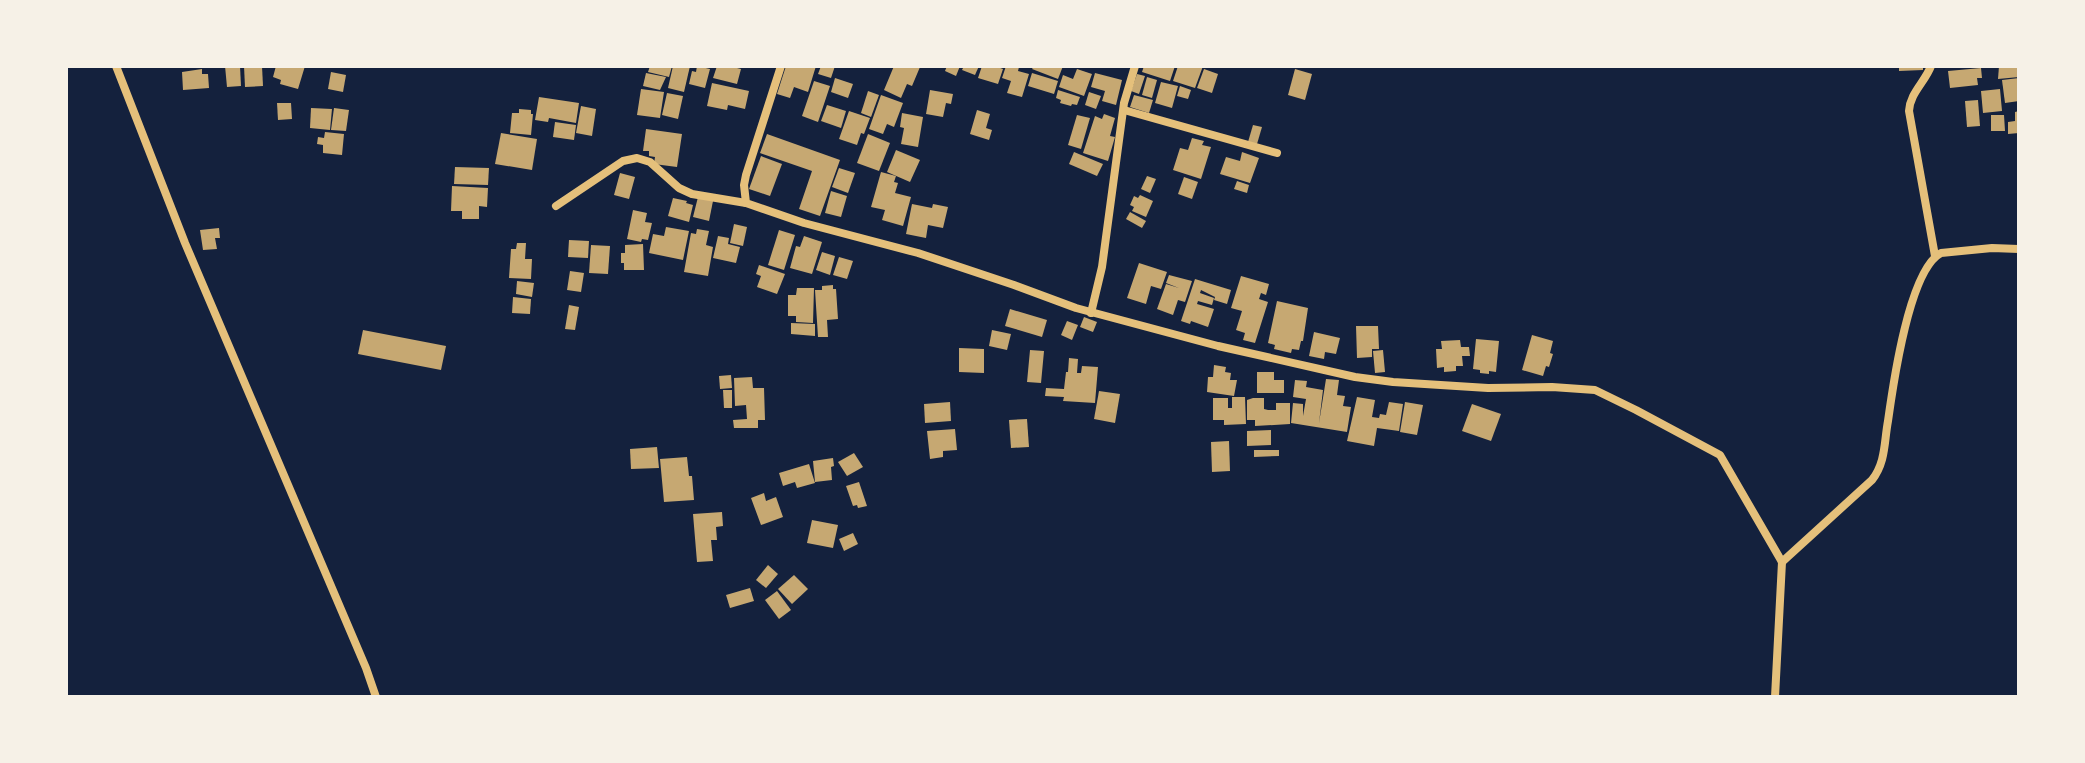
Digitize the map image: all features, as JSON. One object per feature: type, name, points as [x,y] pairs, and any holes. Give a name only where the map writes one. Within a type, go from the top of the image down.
[{"type":"street","points":[[116,66],[185,243],[376,697]]},
{"type":"street","points":[[746,203],[746,175],[781,66]]},
{"type":"street","points":[[1091,313],[1102,267],[1124,110],[1135,66]]},
{"type":"street","points":[[1931,66],[1911,100],[1909,111],[1935,256]]},
{"type":"street","points":[[1124,110],[1277,153]]},
{"type":"street","points":[[556,206],[623,161],[637,158],[650,162],[692,194],[746,203],[804,223],[918,253],[1091,313],[1218,346],[1355,377],[1452,387],[1595,390],[1720,455],[1782,562],[1775,697]]},
{"type":"street","points":[[1782,562],[1872,480],[1881,467],[1900,349],[1912,303],[1935,256],[1992,248],[2019,249]]},
{"type":"building","points":[[225,66],[240,66],[241,86],[227,87]]},
{"type":"building","points":[[244,66],[262,66],[263,86],[245,87]]},
{"type":"building","points":[[276,66],[305,66],[298,89],[280,84],[281,80],[273,77]]},
{"type":"building","points":[[650,66],[672,66],[669,77],[648,72]]},
{"type":"building","points":[[673,66],[690,66],[684,92],[668,88]]},
{"type":"building","points":[[697,66],[710,69],[705,88],[689,84],[692,71],[696,72]]},
{"type":"building","points":[[717,66],[737,66],[741,69],[737,84],[713,78]]},
{"type":"building","points":[[786,66],[816,66],[808,92],[794,87],[790,98],[777,94]]},
{"type":"building","points":[[821,66],[835,66],[831,78],[818,74]]},
{"type":"building","points":[[894,66],[920,67],[912,86],[907,84],[901,98],[884,90]]},
{"type":"building","points":[[947,66],[960,66],[956,76],[945,71]]},
{"type":"building","points":[[964,66],[979,66],[975,75],[962,70]]},
{"type":"building","points":[[982,66],[1003,69],[998,84],[978,78]]},
{"type":"building","points":[[1006,66],[1019,67],[1018,71],[1029,74],[1022,97],[1007,93],[1011,81],[1002,78]]},
{"type":"building","points":[[1034,66],[1063,66],[1058,79],[1032,69]]},
{"type":"building","points":[[1144,66],[1175,66],[1170,81],[1142,72]]},
{"type":"building","points":[[1178,66],[1203,66],[1195,88],[1173,81]]},
{"type":"building","points":[[1899,66],[1923,66],[1923,70],[1899,71]]},
{"type":"building","points":[[1999,66],[2019,66],[2019,77],[1998,79]]},
{"type":"building","points":[[1981,68],[1982,78],[1977,78],[1978,85],[1950,88],[1948,71]]},
{"type":"building","points":[[202,69],[202,74],[208,74],[209,88],[183,90],[182,72]]},
{"type":"building","points":[[1077,69],[1092,74],[1084,96],[1059,87],[1063,75],[1073,79]]},
{"type":"building","points":[[1204,69],[1218,74],[1212,93],[1197,88]]},
{"type":"building","points":[[1295,69],[1312,74],[1305,100],[1288,95]]},
{"type":"building","points":[[331,72],[346,75],[343,92],[328,89]]},
{"type":"building","points":[[646,73],[666,77],[660,90],[643,86]]},
{"type":"building","points":[[1032,73],[1058,81],[1054,94],[1028,86]]},
{"type":"building","points":[[1095,73],[1122,80],[1116,105],[1102,101],[1105,91],[1091,87]]},
{"type":"building","points":[[1137,74],[1145,76],[1139,94],[1131,91]]},
{"type":"building","points":[[1147,77],[1157,80],[1152,98],[1142,95]]},
{"type":"building","points":[[835,78],[853,84],[848,98],[831,92]]},
{"type":"building","points":[[2019,78],[2019,101],[2005,103],[2002,80]]},
{"type":"building","points":[[814,81],[830,86],[818,122],[802,116]]},
{"type":"building","points":[[1161,82],[1178,86],[1172,108],[1155,103]]},
{"type":"building","points":[[712,83],[749,91],[745,109],[728,105],[727,110],[707,106]]},
{"type":"building","points":[[1180,86],[1191,90],[1188,99],[1177,96]]},
{"type":"building","points":[[641,89],[664,92],[660,118],[637,115]]},
{"type":"building","points":[[2000,89],[2002,111],[1983,113],[1981,91]]},
{"type":"building","points":[[930,90],[953,94],[951,104],[946,103],[943,117],[926,114]]},
{"type":"building","points":[[1058,90],[1080,97],[1077,105],[1060,103],[1061,100],[1056,98]]},
{"type":"building","points":[[868,91],[879,95],[871,117],[861,113]]},
{"type":"building","points":[[1089,92],[1101,96],[1096,109],[1085,105]]},
{"type":"building","points":[[667,93],[683,96],[678,119],[662,115]]},
{"type":"building","points":[[881,95],[903,103],[894,127],[887,124],[883,134],[869,129]]},
{"type":"building","points":[[1134,95],[1153,100],[1149,113],[1130,107]]},
{"type":"building","points":[[539,97],[579,103],[576,123],[549,118],[548,122],[535,120]]},
{"type":"building","points":[[1978,100],[1980,126],[1967,127],[1965,101]]},
{"type":"building","points":[[277,103],[291,103],[292,119],[278,120]]},
{"type":"building","points":[[827,105],[846,111],[841,128],[821,121]]},
{"type":"building","points":[[581,106],[596,109],[592,136],[576,133]]},
{"type":"building","points":[[311,108],[332,109],[330,130],[310,128]]},
{"type":"building","points":[[334,108],[349,110],[346,131],[331,130]]},
{"type":"building","points":[[519,109],[531,110],[533,114],[531,135],[510,133],[512,113],[519,113]]},
{"type":"building","points":[[977,110],[990,114],[986,128],[992,130],[989,140],[970,134]]},
{"type":"building","points":[[849,111],[870,118],[857,145],[839,139]]},
{"type":"building","points":[[2019,111],[2019,133],[2008,134],[2008,122],[2015,121],[2015,112]]},
{"type":"building","points":[[902,113],[923,117],[918,147],[901,144],[904,128],[900,127]]},
{"type":"building","points":[[1104,114],[1115,118],[1110,136],[1115,137],[1108,161],[1083,153],[1095,116],[1102,119]]},
{"type":"building","points":[[1077,115],[1090,118],[1081,149],[1068,145]]},
{"type":"building","points":[[1991,115],[2004,115],[2005,131],[1991,131]]},
{"type":"building","points":[[555,122],[576,125],[574,140],[553,137]]},
{"type":"building","points":[[1253,125],[1262,127],[1257,144],[1248,142]]},
{"type":"building","points":[[646,129],[682,134],[677,167],[654,164],[655,157],[649,156],[649,151],[643,151]]},
{"type":"building","points":[[325,132],[344,134],[342,155],[323,153],[323,145],[317,144],[318,137],[324,138]]},
{"type":"building","points":[[501,133],[537,139],[532,170],[495,164]]},
{"type":"building","points":[[767,134],[840,160],[820,216],[799,209],[812,171],[760,153]]},
{"type":"building","points":[[868,134],[890,143],[879,171],[857,163]]},
{"type":"building","points":[[1192,138],[1204,141],[1202,145],[1211,147],[1201,179],[1173,170],[1180,148],[1188,150]]},
{"type":"building","points":[[896,150],[920,160],[910,182],[887,172]]},
{"type":"building","points":[[1074,152],[1103,164],[1097,176],[1069,164]]},
{"type":"building","points":[[1242,152],[1259,158],[1250,183],[1220,174],[1226,157],[1240,161]]},
{"type":"building","points":[[761,156],[782,164],[770,196],[749,189]]},
{"type":"building","points":[[455,167],[489,168],[488,185],[454,184]]},
{"type":"building","points":[[839,168],[855,173],[848,193],[832,187]]},
{"type":"building","points":[[881,172],[896,176],[894,182],[898,183],[895,193],[911,197],[903,226],[882,220],[885,210],[871,207]]},
{"type":"building","points":[[620,173],[635,177],[629,199],[614,195]]},
{"type":"building","points":[[1147,176],[1156,179],[1150,193],[1141,189]]},
{"type":"building","points":[[1184,177],[1198,182],[1192,199],[1178,194]]},
{"type":"building","points":[[1237,181],[1249,185],[1247,193],[1234,189]]},
{"type":"building","points":[[452,186],[488,188],[487,207],[479,206],[479,219],[462,219],[462,211],[451,211]]},
{"type":"building","points":[[831,191],[847,196],[841,217],[825,213]]},
{"type":"building","points":[[1140,195],[1153,201],[1146,217],[1132,211],[1134,207],[1130,205],[1134,196],[1138,198]]},
{"type":"building","points":[[698,197],[713,201],[709,221],[693,217]]},
{"type":"building","points":[[673,198],[693,205],[689,222],[668,216]]},
{"type":"building","points":[[912,204],[948,207],[943,228],[928,225],[926,238],[906,234]]},
{"type":"building","points":[[633,210],[647,213],[645,222],[652,223],[648,240],[627,239]]},
{"type":"building","points":[[1130,212],[1146,221],[1142,228],[1126,219]]},
{"type":"building","points":[[734,224],[747,227],[743,246],[730,243]]},
{"type":"building","points":[[666,227],[689,231],[683,260],[649,253],[653,234],[664,236]]},
{"type":"building","points":[[219,228],[220,238],[215,238],[217,249],[203,250],[200,230]]},
{"type":"building","points":[[697,229],[709,231],[706,245],[713,247],[708,276],[684,272],[691,233],[696,234]]},
{"type":"building","points":[[779,230],[795,235],[784,270],[768,265]]},
{"type":"building","points":[[718,236],[729,238],[728,244],[740,247],[736,263],[713,258]]},
{"type":"building","points":[[804,236],[822,242],[812,274],[790,268],[796,246],[800,247]]},
{"type":"building","points":[[569,240],[589,241],[588,258],[568,257]]},
{"type":"building","points":[[517,243],[526,243],[525,259],[532,259],[531,279],[509,278],[511,249],[516,249]]},
{"type":"building","points":[[643,244],[644,270],[624,270],[621,253],[625,253],[625,245]]},
{"type":"building","points":[[591,245],[610,246],[608,274],[589,273]]},
{"type":"building","points":[[822,252],[835,256],[830,275],[816,270]]},
{"type":"building","points":[[839,257],[853,261],[847,279],[833,275]]},
{"type":"building","points":[[1139,263],[1167,272],[1161,289],[1151,286],[1146,304],[1127,298]]},
{"type":"building","points":[[759,265],[785,274],[777,294],[757,287],[761,276],[756,274]]},
{"type":"building","points":[[570,271],[584,273],[581,292],[567,290]]},
{"type":"building","points":[[1169,275],[1192,281],[1185,302],[1178,300],[1173,315],[1157,309],[1166,284],[1179,288],[1166,283]]},
{"type":"building","points":[[1241,276],[1269,284],[1266,295],[1261,293],[1259,299],[1268,302],[1255,343],[1243,340],[1245,333],[1236,330],[1242,311],[1231,308]]},
{"type":"building","points":[[1195,279],[1231,290],[1227,304],[1214,300],[1215,297],[1201,290],[1200,293],[1214,298],[1212,305],[1198,301],[1197,304],[1214,309],[1208,327],[1181,321]]},
{"type":"building","points":[[517,281],[534,283],[532,297],[516,294]]},
{"type":"building","points":[[833,285],[838,319],[827,320],[828,337],[818,337],[815,290]]},
{"type":"building","points":[[797,288],[814,288],[813,323],[796,322],[796,316],[788,316],[788,295],[796,295]]},
{"type":"building","points":[[513,297],[531,299],[530,314],[512,313]]},
{"type":"building","points":[[1277,301],[1308,308],[1303,341],[1299,350],[1292,349],[1291,353],[1274,349],[1275,345],[1268,343]]},
{"type":"building","points":[[569,305],[579,307],[575,330],[565,329]]},
{"type":"building","points":[[1010,309],[1047,320],[1042,337],[1005,326]]},
{"type":"building","points":[[1084,317],[1097,322],[1093,332],[1080,327]]},
{"type":"building","points":[[1067,321],[1078,325],[1072,340],[1061,335]]},
{"type":"building","points":[[791,323],[815,324],[815,336],[791,334]]},
{"type":"building","points":[[1356,326],[1378,326],[1379,349],[1372,349],[1372,357],[1357,358]]},
{"type":"building","points":[[363,330],[446,346],[441,370],[358,354]]},
{"type":"building","points":[[992,330],[1011,334],[1007,350],[989,346]]},
{"type":"building","points":[[1314,332],[1340,338],[1336,354],[1325,352],[1324,359],[1309,356]]},
{"type":"building","points":[[1532,335],[1553,341],[1550,353],[1553,354],[1543,376],[1522,370]]},
{"type":"building","points":[[1476,339],[1499,341],[1496,372],[1480,373],[1480,370],[1473,369]]},
{"type":"building","points":[[1460,340],[1461,347],[1469,347],[1470,356],[1462,356],[1463,366],[1456,366],[1456,371],[1444,372],[1444,367],[1437,368],[1436,349],[1442,349],[1441,341]]},
{"type":"building","points":[[959,348],[984,349],[984,373],[959,372]]},
{"type":"building","points":[[1030,350],[1044,351],[1041,383],[1027,382]]},
{"type":"building","points":[[1383,350],[1385,372],[1375,373],[1373,351]]},
{"type":"building","points":[[1069,358],[1078,359],[1077,373],[1081,373],[1082,366],[1098,367],[1095,403],[1063,401],[1064,397],[1045,396],[1046,388],[1064,389]]},
{"type":"building","points":[[1214,365],[1226,367],[1225,372],[1231,373],[1230,380],[1237,380],[1234,396],[1207,392],[1208,377],[1213,377]]},
{"type":"building","points":[[1257,372],[1274,372],[1274,380],[1284,380],[1284,393],[1257,393]]},
{"type":"building","points":[[731,375],[732,388],[720,389],[719,376]]},
{"type":"building","points":[[752,377],[753,388],[764,388],[765,420],[758,420],[758,428],[734,428],[733,420],[747,419],[746,405],[735,406],[734,378]]},
{"type":"building","points":[[1326,379],[1339,380],[1337,395],[1345,396],[1343,406],[1351,407],[1347,432],[1291,423],[1293,403],[1303,404],[1303,416],[1306,399],[1293,397],[1295,380],[1307,381],[1306,387],[1323,390],[1319,423]]},
{"type":"building","points":[[723,390],[732,390],[732,408],[724,408]]},
{"type":"building","points":[[1099,391],[1120,394],[1115,423],[1094,419]]},
{"type":"building","points":[[1232,397],[1245,397],[1246,424],[1224,425],[1224,420],[1213,420],[1213,398],[1228,398],[1228,408],[1232,408]]},
{"type":"building","points":[[1357,397],[1375,400],[1372,417],[1386,415],[1389,402],[1403,404],[1399,431],[1377,428],[1374,446],[1347,441]]},
{"type":"building","points":[[1264,398],[1264,409],[1268,410],[1276,410],[1276,403],[1290,403],[1290,424],[1255,426],[1255,420],[1247,420],[1247,400]]},
{"type":"building","points":[[950,402],[951,421],[925,423],[924,404]]},
{"type":"building","points":[[1405,402],[1423,405],[1417,435],[1400,432]]},
{"type":"building","points":[[1472,404],[1501,414],[1491,441],[1462,431]]},
{"type":"building","points":[[1027,419],[1029,447],[1011,448],[1009,420]]},
{"type":"building","points":[[955,429],[957,450],[943,451],[943,457],[930,459],[927,431]]},
{"type":"building","points":[[1271,430],[1271,445],[1247,446],[1247,431]]},
{"type":"building","points":[[1229,441],[1230,471],[1212,472],[1211,442]]},
{"type":"building","points":[[657,447],[659,468],[631,469],[630,449]]},
{"type":"building","points":[[1254,450],[1279,450],[1279,456],[1254,457]]},
{"type":"building","points":[[854,453],[863,467],[847,476],[838,462]]},
{"type":"building","points":[[687,457],[694,500],[664,502],[660,459]]},
{"type":"building","points":[[833,458],[832,480],[815,482],[813,461]]},
{"type":"building","points":[[809,464],[815,483],[797,488],[795,482],[783,486],[779,473]]},
{"type":"building","points":[[859,482],[867,506],[858,508],[857,505],[853,506],[846,486]]},
{"type":"building","points":[[764,493],[766,501],[776,497],[783,517],[761,525],[751,498]]},
{"type":"building","points":[[722,512],[723,526],[716,527],[717,540],[711,540],[713,561],[697,562],[693,514]]},
{"type":"building","points":[[812,520],[838,525],[833,548],[807,543]]},
{"type":"building","points":[[853,533],[858,544],[844,551],[839,539]]},
{"type":"building","points":[[768,565],[778,574],[766,588],[756,580]]},
{"type":"building","points":[[794,575],[808,589],[792,604],[778,589]]},
{"type":"building","points":[[750,588],[754,601],[730,608],[726,595]]},
{"type":"building","points":[[777,591],[791,610],[779,619],[765,600]]}]
